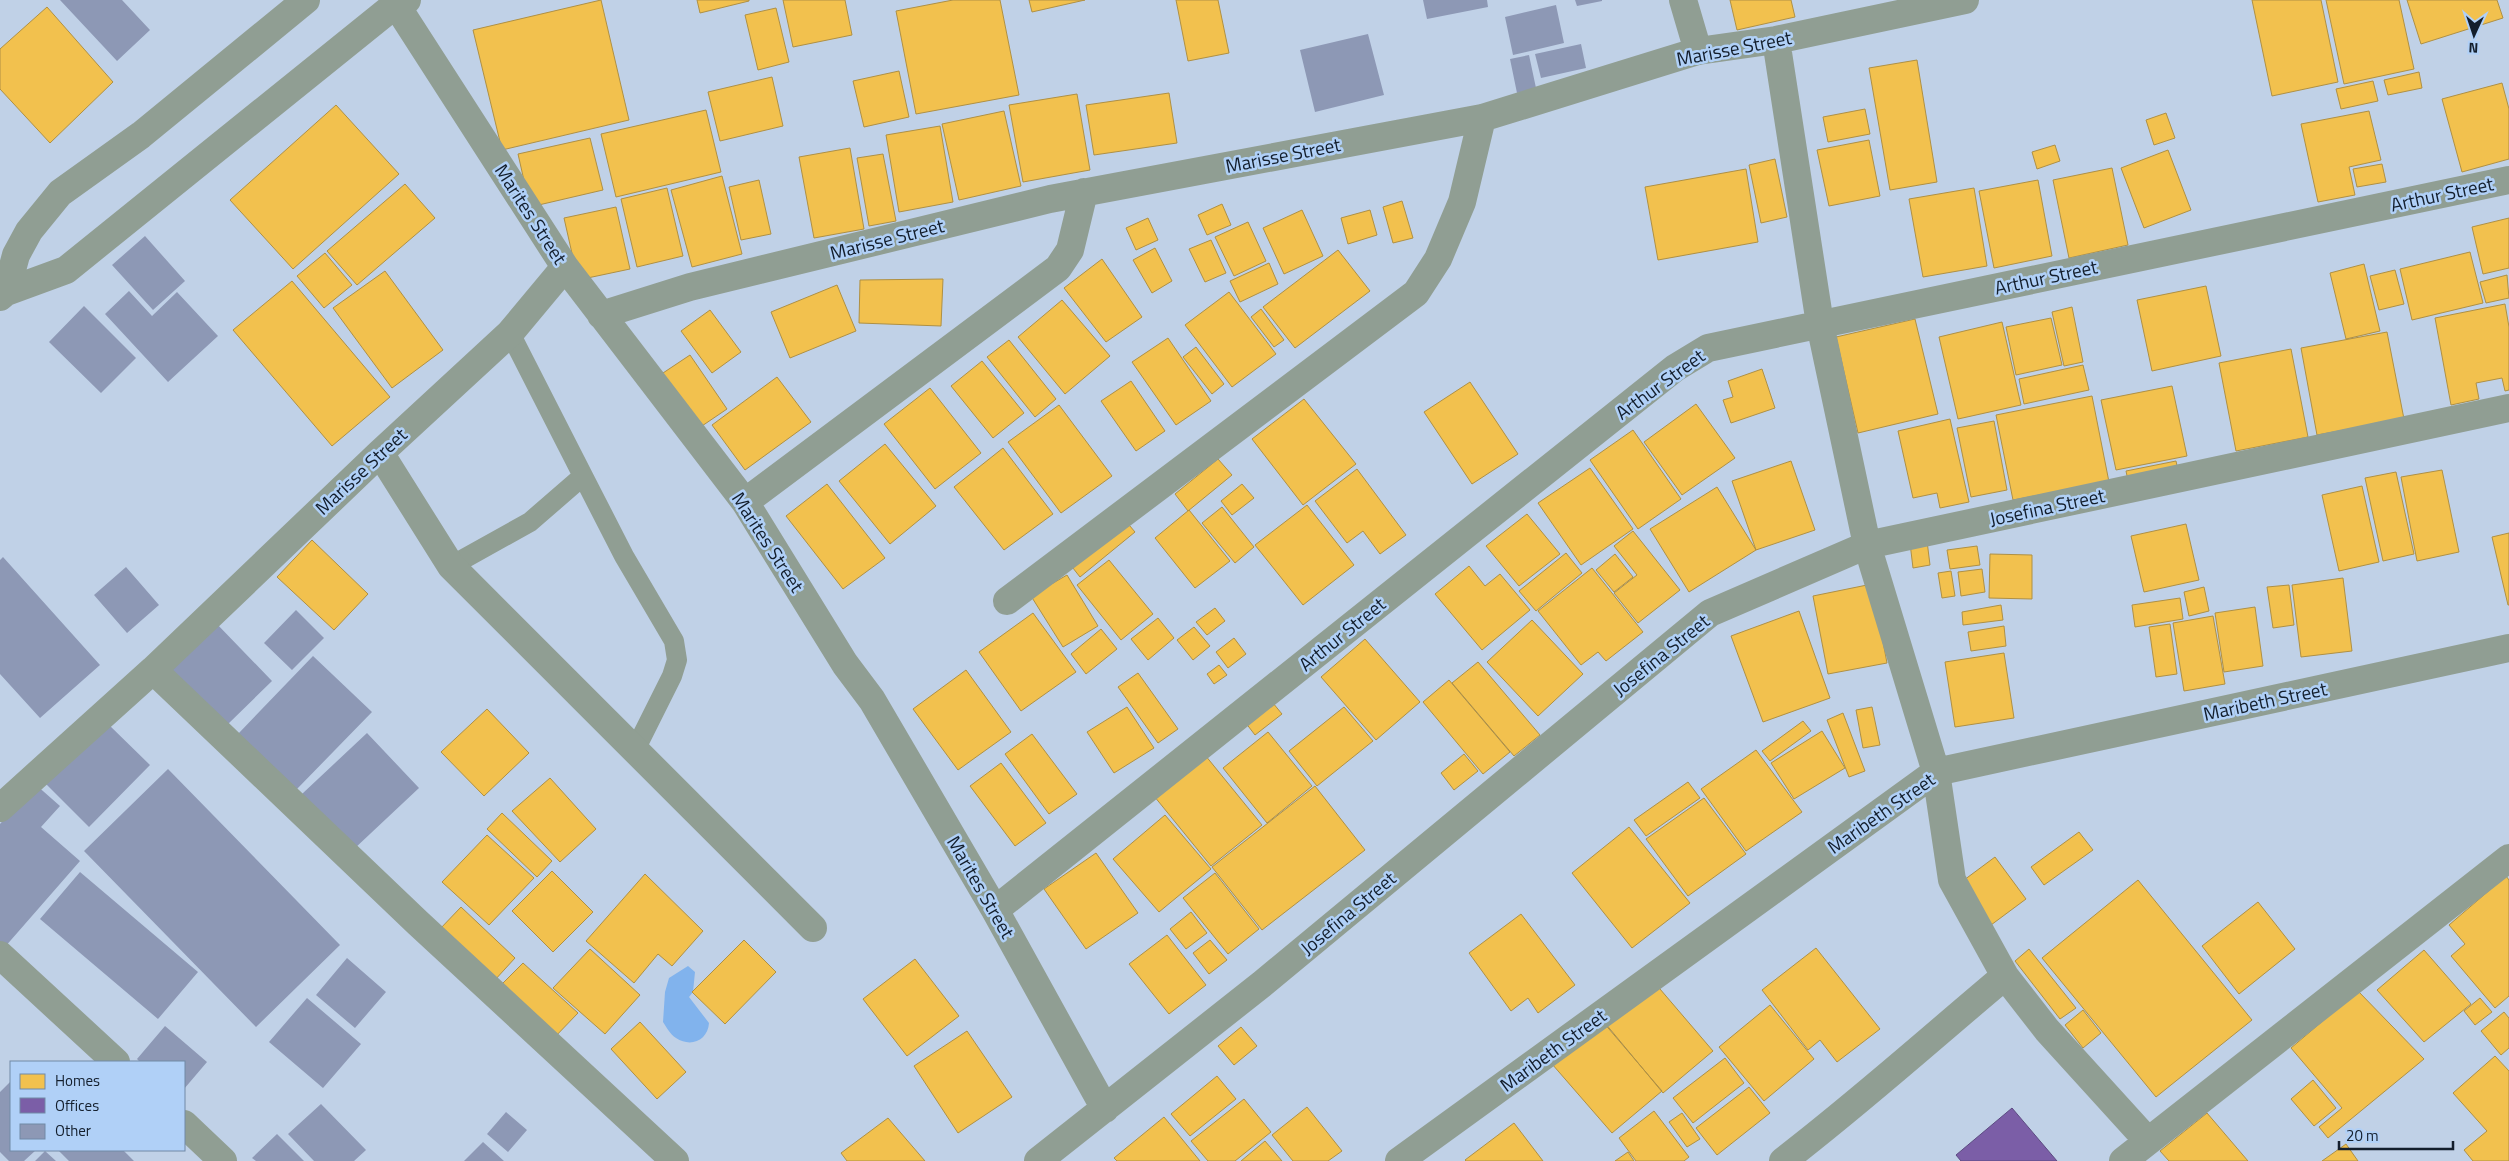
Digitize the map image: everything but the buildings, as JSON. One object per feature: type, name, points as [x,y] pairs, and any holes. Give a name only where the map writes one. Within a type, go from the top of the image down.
[{"type":"street","points":[[3,295],[16,255],[25,239],[60,193],[140,135],[306,0]]},
{"type":"street","points":[[1683,0],[1698,51]]},
{"type":"street","name":"Marisse Street","points":[[601,315],[690,287],[1084,192],[1482,118],[1698,51],[1776,40],[1965,0]]},
{"type":"street","points":[[3,295],[66,270],[399,1]]},
{"type":"street","name":"Marites Street","points":[[399,1],[565,267],[745,502],[845,664],[872,700],[995,910],[1105,1109]]},
{"type":"street","points":[[1776,40],[1820,324],[1867,545],[1936,772],[1952,880],[2005,976],[2047,1030],[2147,1140]]},
{"type":"street","points":[[1007,601],[1416,293],[1438,259],[1462,202],[1482,118]]},
{"type":"street","name":"Arthur Street","points":[[995,910],[1675,368],[1708,348],[2509,180]]},
{"type":"street","points":[[745,502],[1058,268],[1070,250],[1084,192]]},
{"type":"street","name":"Marisse Street","points":[[0,808],[153,670],[380,453],[510,333],[565,267]]},
{"type":"street","name":"Josefina Street","points":[[1038,1161],[1262,984],[1710,613],[1867,545],[2509,408]]},
{"type":"street","points":[[380,453],[451,566],[813,928]]},
{"type":"street","name":"Maribeth Street","points":[[1399,1161],[1936,772],[2509,648]]},
{"type":"street","points":[[153,670],[411,916],[675,1161]]},
{"type":"street","points":[[2123,1161],[2147,1140],[2509,858]]},
{"type":"street","points":[[0,955],[115,1061]]},
{"type":"street","points":[[1783,1161],[1855,1105],[2005,976]]},
{"type":"street","points":[[185,1125],[223,1161]]},
{"type":"lane","points":[[510,333],[624,556],[674,641],[677,660],[672,676],[635,750]]},
{"type":"lane","points":[[451,566],[530,522],[583,476]]},
{"type":"water","points":[[688,966],[695,972],[693,992],[689,997],[709,1023],[706,1034],[698,1041],[693,1042],[682,1041],[676,1038],[670,1033],[663,1022],[665,992],[669,978]]}]
